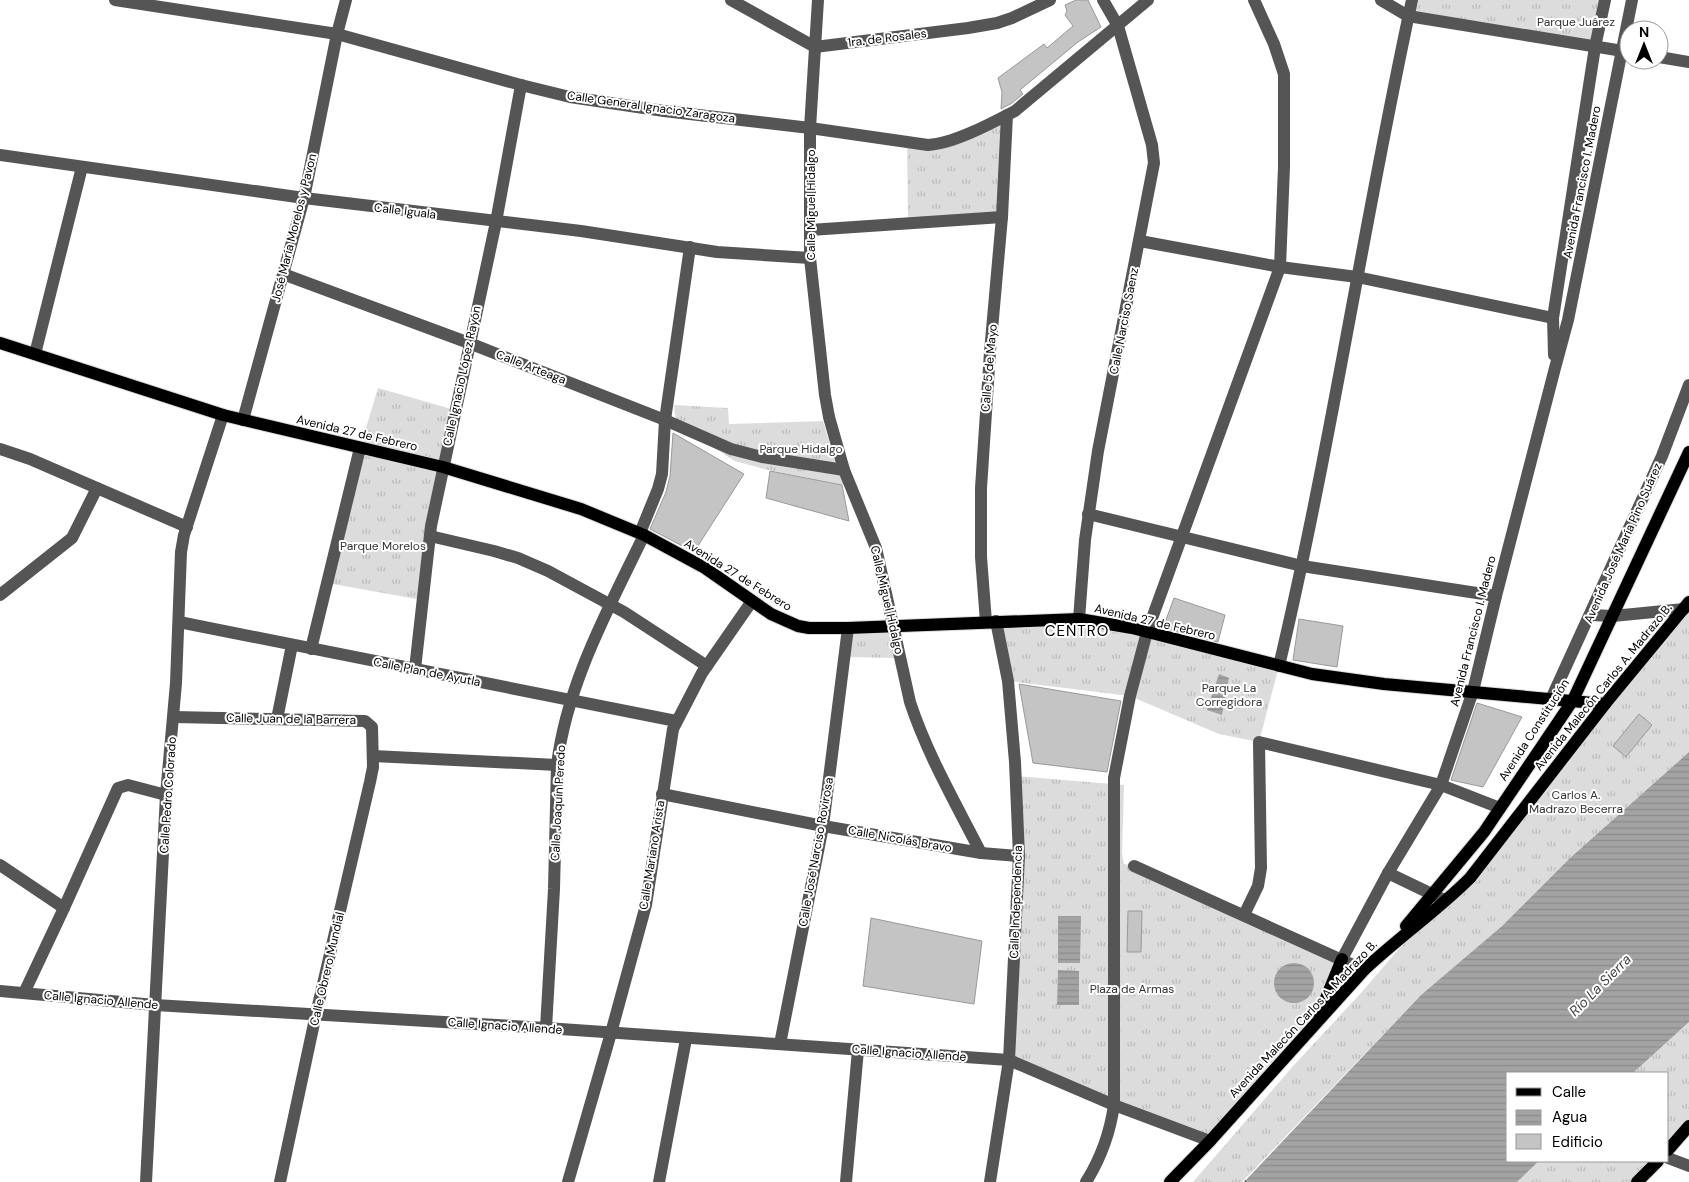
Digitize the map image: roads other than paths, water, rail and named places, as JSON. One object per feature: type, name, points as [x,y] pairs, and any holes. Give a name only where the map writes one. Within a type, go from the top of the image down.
[{"type":"main road","name":"Avenida 27 de Febrero","points":[[0,343],[223,415],[443,466],[562,502],[642,534],[705,568],[779,619],[798,626],[808,628],[848,628],[1078,619],[1147,632],[1312,674],[1384,684],[1605,704]]},
{"type":"main road","name":"Avenida Constitución","points":[[1390,945],[1484,832],[1573,700],[1689,452]]},
{"type":"main road","name":"Avenida Malecón Carlos A. Madrazo B.","points":[[1170,1182],[1210,1141],[1364,970],[1390,945],[1446,901],[1470,878],[1489,856],[1605,704],[1686,605]]},
{"type":"main road","name":"Avenida Francisco I. Madero","points":[[1316,1022],[1342,959]]},
{"type":"main road","points":[[1669,1149],[1689,1126]]},
{"type":"main road","points":[[1637,1182],[1657,1162]]},
{"type":"street","name":"Calle General Ignacio Zaragoza","points":[[115,0],[337,34],[520,85],[570,96],[664,111],[935,144],[974,130],[1007,115],[1024,104],[1148,0]]},
{"type":"street","name":"José María Morelos y Pavon","points":[[243,420],[304,198],[337,34],[346,0]]},
{"type":"street","points":[[731,0],[815,47]]},
{"type":"street","name":"Calle Miguel Hidalgo","points":[[818,0],[810,128],[810,258],[826,400],[844,470],[876,548],[908,692],[916,718],[937,766],[982,853]]},
{"type":"street","name":"1ra. de Rosales","points":[[815,47],[997,23],[1050,0]]},
{"type":"street","name":"Calle Narciso Saenz","points":[[1078,619],[1088,514],[1098,451],[1153,176],[1154,154],[1118,26],[1103,0]]},
{"type":"street","points":[[1086,1182],[1100,1158],[1108,1137],[1114,1104],[1114,778],[1130,696],[1147,632],[1280,267],[1284,149],[1284,74],[1274,44],[1254,0]]},
{"type":"street","points":[[1381,0],[1408,16],[1619,51]]},
{"type":"street","points":[[1279,666],[1302,566],[1412,0]]},
{"type":"street","name":"Avenida Francisco I. Madero","points":[[1555,368],[1553,318],[1595,47],[1605,0]]},
{"type":"street","name":"Avenida Francisco I. Madero","points":[[1629,20],[1632,0]]},
{"type":"street","points":[[1669,59],[1689,62]]},
{"type":"street","name":"Avenida Francisco I. Madero","points":[[1342,959],[1388,873],[1441,785],[1473,691],[1568,320],[1621,70]]},
{"type":"street","name":"Calle Ignacio López Rayón","points":[[415,669],[430,536],[443,466],[496,222],[520,85]]},
{"type":"street","name":"Calle 5 de Mayo","points":[[991,622],[981,556],[980,488],[1002,217],[1007,115]]},
{"type":"street","name":"Calle Iguala","points":[[0,156],[304,198],[581,231],[734,254],[810,258]]},
{"type":"street","points":[[35,354],[82,167]]},
{"type":"street","points":[[810,230],[1002,217]]},
{"type":"street","points":[[1140,241],[1280,267],[1357,276],[1553,318]]},
{"type":"street","name":"Calle Joaquín Peredo","points":[[546,1028],[554,889],[559,746],[571,699],[583,666],[642,534],[662,474],[665,420],[690,247]]},
{"type":"street","name":"Calle Arteaga","points":[[283,274],[469,343],[665,420],[731,449],[746,454],[844,470]]},
{"type":"street","name":"Avenida José María Pino Suárez","points":[[1551,699],[1662,456],[1689,385]]},
{"type":"street","name":"Calle Pedro Colorado","points":[[146,1182],[166,795],[174,716],[181,552],[187,527],[223,415]]},
{"type":"street","points":[[311,649],[360,448]]},
{"type":"street","points":[[0,449],[30,459],[187,527]]},
{"type":"street","points":[[0,595],[72,538],[97,488]]},
{"type":"street","points":[[1088,514],[1302,566],[1496,596]]},
{"type":"street","points":[[430,536],[518,558],[548,571],[610,605],[706,666]]},
{"type":"street","name":"Calle Mariano Arista","points":[[568,1182],[611,1033],[647,897],[672,732],[706,666],[752,601]]},
{"type":"street","points":[[1591,615],[1612,616],[1686,605]]},
{"type":"street","name":"Calle Plan de Ayutla","points":[[179,622],[676,721]]},
{"type":"street","name":"Calle Independencia","points":[[990,1182],[1010,1060],[1020,856],[1008,681],[991,622]]},
{"type":"street","name":"Calle José Narciso Rovirosa","points":[[780,1044],[823,826],[848,628]]},
{"type":"street","points":[[277,719],[292,645]]},
{"type":"street","name":"Calle Juan de la Barrera","points":[[174,716],[367,721],[372,727],[373,756]]},
{"type":"street","points":[[1244,915],[1258,886],[1261,868],[1259,742],[1441,785],[1500,808]]},
{"type":"street","points":[[373,756],[557,765]]},
{"type":"street","name":"Calle Obrero Mundial","points":[[280,1182],[316,1014],[370,782],[373,756]]},
{"type":"street","points":[[24,993],[118,788],[128,785],[166,795]]},
{"type":"street","name":"Calle Nicolás Bravo","points":[[662,794],[823,826],[982,853],[1020,856]]},
{"type":"street","points":[[0,865],[64,908]]},
{"type":"street","points":[[1134,866],[1364,970]]},
{"type":"street","points":[[1388,873],[1446,901]]},
{"type":"street","name":"Calle Ignacio Allende","points":[[0,991],[155,1005],[546,1028],[1010,1060],[1114,1104],[1210,1141]]},
{"type":"street","points":[[659,1182],[686,1039]]},
{"type":"street","points":[[846,1182],[858,1050]]},
{"type":"street","points":[[1669,1158],[1689,1166]]},
{"type":"water","points":[[1219,674],[1229,678],[1222,715],[1207,710]]},
{"type":"water","name":"Río La Sierra","points":[[1689,752],[1689,1022],[1634,1072],[1506,1072],[1506,1162],[1538,1162],[1517,1182],[1244,1182],[1421,995],[1502,926],[1570,858]]},
{"type":"water","points":[[1058,916],[1081,916],[1080,963],[1058,963]]},
{"type":"water","points":[[1290,963],[1298,963],[1305,966],[1311,972],[1314,983],[1311,994],[1305,1000],[1298,1003],[1290,1003],[1283,1000],[1277,994],[1274,987],[1274,979],[1277,972],[1283,966]]},
{"type":"water","points":[[1058,970],[1079,971],[1079,1005],[1057,1005]]},
{"type":"district","name":"CENTRO","points":[[1077,631]]},
{"type":"park label","name":"Parque Juárez","points":[[1576,22]]},
{"type":"park label","name":"Parque Hidalgo","points":[[801,449]]},
{"type":"park label","name":"Parque Morelos","points":[[383,546]]},
{"type":"park label","name":"Parque La Corregidora","points":[[1229,695]]},
{"type":"park label","name":"Carlos A. Madrazo Becerra","points":[[1576,802]]},
{"type":"park label","name":"Plaza de Armas","points":[[1132,989]]}]
